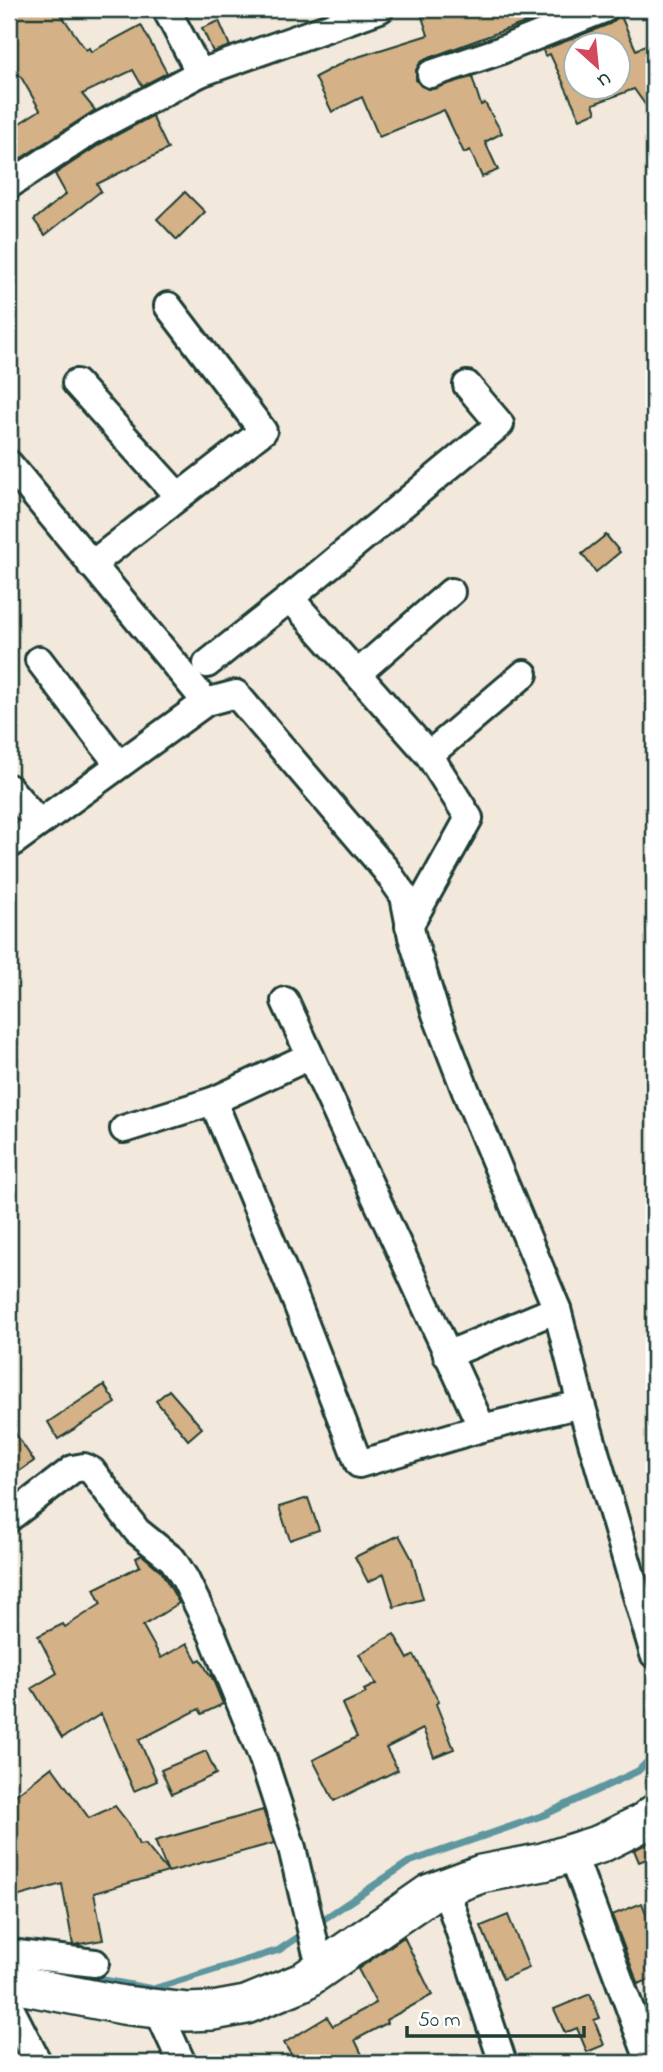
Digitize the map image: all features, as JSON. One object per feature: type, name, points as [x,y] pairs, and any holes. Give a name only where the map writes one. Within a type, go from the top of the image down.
[{"type":"street","points":[[166,9],[200,73]]},
{"type":"street","points":[[9,185],[85,134],[200,73],[380,9]]},
{"type":"street","points":[[431,74],[499,51],[604,9]]},
{"type":"street","points":[[90,565],[263,431],[168,306]]},
{"type":"street","points":[[76,383],[178,496]]},
{"type":"street","points":[[207,664],[500,424],[467,385]]},
{"type":"street","points":[[9,464],[206,702]]},
{"type":"street","points":[[358,673],[451,592]]},
{"type":"street","points":[[290,598],[429,755],[469,818],[409,926]]},
{"type":"street","points":[[39,660],[119,765]]},
{"type":"street","points":[[429,755],[524,674]]},
{"type":"street","points":[[9,845],[206,702],[236,694],[386,870],[404,897],[409,926],[436,1014],[557,1309],[581,1404],[654,1654]]},
{"type":"street","points":[[9,788],[39,823]]},
{"type":"street","points":[[285,1001],[482,1428]]},
{"type":"street","points":[[124,1129],[213,1101],[310,1056]]},
{"type":"street","points":[[213,1101],[359,1464],[482,1428],[581,1404]]},
{"type":"street","points":[[447,1355],[557,1309]]},
{"type":"street","points":[[9,1518],[73,1469],[84,1467],[92,1471],[107,1488],[137,1531],[173,1560],[185,1578],[212,1634],[262,1756],[292,1847],[320,1958]]},
{"type":"street","points":[[9,1983],[123,2005],[213,2011],[246,2005],[302,1982],[320,1958],[430,1893],[481,1874],[513,1869],[572,1853],[600,1843],[644,1822],[654,1814]]},
{"type":"street","points":[[572,1853],[648,2057]]},
{"type":"street","points":[[445,1886],[503,2063]]},
{"type":"street","points":[[9,1953],[95,1963]]},
{"type":"street","points":[[9,2006],[38,2063]]},
{"type":"street","points":[[157,2008],[182,2063]]},
{"type":"building","points":[[9,9],[57,9],[86,50],[89,48],[91,52],[141,25],[167,73],[142,86],[133,70],[82,94],[95,110],[9,166],[9,130],[40,110],[21,77],[18,75],[9,80]]},
{"type":"building","points":[[449,9],[562,9],[426,59],[416,70],[416,80],[429,89],[472,77],[481,105],[485,103],[502,133],[485,142],[498,170],[482,177],[470,150],[464,153],[444,110],[379,137],[362,97],[332,112],[315,77],[348,60],[428,35],[422,17]]},
{"type":"building","points":[[619,12],[628,32],[589,32],[610,24]]},
{"type":"building","points":[[219,21],[230,46],[213,52],[202,28]]},
{"type":"building","points":[[654,40],[654,117],[632,90],[632,41],[636,50]]},
{"type":"building","points":[[562,43],[562,80],[550,54],[545,56],[543,50]]},
{"type":"building","points":[[572,102],[598,102],[593,104],[596,112],[580,119]]},
{"type":"building","points":[[152,116],[168,149],[97,184],[101,191],[45,235],[34,220],[66,194],[55,174],[102,143]]},
{"type":"building","points":[[185,192],[205,212],[177,240],[157,219]]},
{"type":"building","points":[[606,535],[620,552],[596,572],[582,554]]},
{"type":"building","points":[[104,1385],[116,1403],[58,1439],[48,1422]]},
{"type":"building","points":[[169,1390],[202,1428],[188,1440],[156,1401]]},
{"type":"building","points":[[9,1424],[34,1461],[9,1478]]},
{"type":"building","points":[[308,1498],[319,1530],[290,1540],[279,1507]]},
{"type":"building","points":[[399,1535],[412,1559],[423,1599],[394,1607],[384,1574],[368,1582],[355,1557]]},
{"type":"building","points":[[142,1555],[161,1571],[179,1603],[143,1626],[161,1658],[187,1643],[197,1661],[201,1659],[211,1675],[223,1704],[202,1714],[199,1709],[139,1740],[157,1781],[134,1791],[101,1714],[62,1738],[32,1688],[57,1673],[38,1636],[63,1624],[65,1627],[101,1604],[94,1589],[140,1566],[136,1558]]},
{"type":"building","points":[[394,1634],[408,1659],[414,1655],[439,1702],[436,1704],[454,1749],[434,1757],[423,1729],[386,1748],[398,1770],[334,1801],[313,1760],[357,1737],[342,1704],[366,1693],[364,1690],[376,1684],[359,1654]]},
{"type":"building","points":[[206,1751],[216,1774],[172,1794],[161,1770]]},
{"type":"building","points":[[52,1767],[89,1818],[115,1806],[129,1824],[139,1845],[145,1844],[168,1872],[94,1893],[103,1940],[73,1945],[62,1884],[9,1899],[9,1800]]},
{"type":"building","points":[[263,1810],[274,1843],[168,1872],[155,1841]]},
{"type":"building","points":[[654,1840],[654,1856],[639,1862],[634,1850]]},
{"type":"building","points":[[642,1903],[654,1934],[654,1978],[638,1984],[612,1915]]},
{"type":"building","points":[[508,1915],[529,1968],[503,1979],[481,1926]]},
{"type":"building","points":[[404,1937],[432,1995],[355,2040],[366,2063],[296,2063],[284,2043],[327,2017],[333,2026],[376,2003],[358,1969]]},
{"type":"building","points":[[590,1994],[600,2018],[594,2020],[604,2045],[587,2052],[577,2028],[565,2033],[554,2009]]},
{"type":"waterway","points":[[315,1925],[409,1862],[544,1815],[638,1771],[654,1755]]},
{"type":"waterway","points":[[61,1972],[153,1989],[279,1950],[306,1932]]}]
